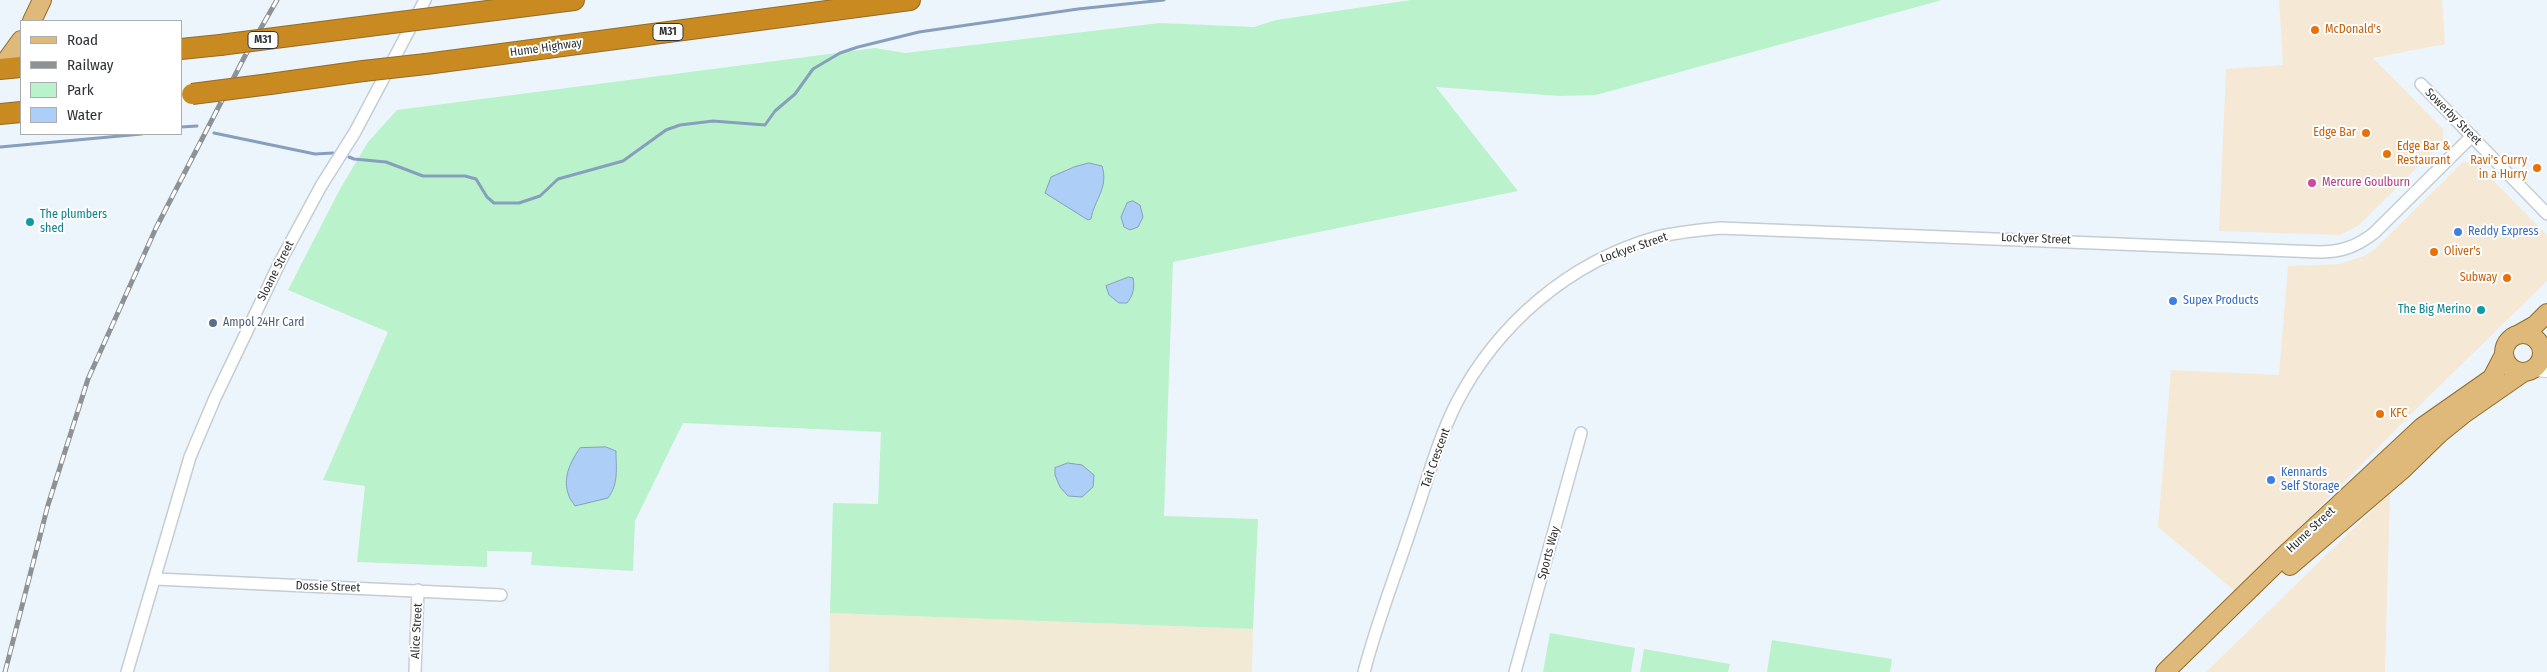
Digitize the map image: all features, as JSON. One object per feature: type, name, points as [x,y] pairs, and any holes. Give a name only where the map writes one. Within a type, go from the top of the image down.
[{"type":"highway","name":"M31","points":[[182,49],[574,0]]},
{"type":"highway","name":"Hume Highway","points":[[186,94],[910,0]]},
{"type":"highway","points":[[0,69],[20,67]]},
{"type":"highway","points":[[0,114],[20,112]]},
{"type":"main road","points":[[32,20],[42,0]]},
{"type":"main road","points":[[0,69],[20,41]]},
{"type":"main road","points":[[2519,334],[2534,336],[2545,346],[2541,360],[2535,370],[2513,369],[2504,355],[2507,341],[2519,334],[2535,325],[2547,313]]},
{"type":"main road","name":"Hume Street","points":[[2165,672],[2289,551],[2422,427],[2492,378],[2504,355]]},
{"type":"main road","name":"Hume Street","points":[[2182,672],[2294,561],[2401,470],[2439,434],[2465,412],[2535,370]]},
{"type":"street","name":"Sloane Street","points":[[127,672],[156,579],[170,520],[190,457],[223,380],[280,262],[321,186],[354,132],[425,0]]},
{"type":"street","name":"Sowerby Street","points":[[2421,84],[2547,214]]},
{"type":"street","name":"Lockyer Street","points":[[1566,279],[1600,259],[1658,237],[1720,228],[2318,252],[2346,250],[2360,244],[2374,233],[2472,136]]},
{"type":"street","name":"Tait Crescent","points":[[1364,672],[1437,450],[1456,406],[1474,373],[1503,335],[1537,301],[1566,279]]},
{"type":"street","name":"Sports Way","points":[[1516,672],[1581,433]]},
{"type":"street","name":"Dossie Street","points":[[156,579],[500,595]]},
{"type":"street","name":"Alice Street","points":[[415,672],[418,590]]},
{"type":"shaded area","name":"Mercure Goulburn","points":[[2279,0],[2442,0],[2445,44],[2373,58],[2443,129],[2443,142],[2358,226],[2340,235],[2219,231],[2226,69],[2283,65]]},
{"type":"shaded area","points":[[2463,162],[2475,162],[2547,235],[2547,281],[2424,401],[2236,592],[2158,527],[2171,370],[2279,375],[2288,266],[2339,264],[2364,256],[2375,249]]},
{"type":"shaded area","points":[[2390,493],[2385,672],[2206,672]]},
{"type":"shaded area","points":[[830,613],[1253,629],[1252,672],[829,672]]},
{"type":"green space","points":[[1411,0],[1942,0],[1596,95],[1560,96],[1436,87],[1518,191],[1173,262],[1164,516],[1258,519],[1253,629],[830,613],[833,503],[878,504],[881,432],[683,423],[635,521],[633,571],[531,565],[532,552],[487,551],[487,567],[357,562],[365,486],[323,480],[388,332],[288,290],[340,189],[368,142],[397,110],[875,48],[905,53],[1160,23],[1254,27],[1276,20]]},
{"type":"green space","points":[[1550,633],[1635,648],[1631,672],[1543,672]]},
{"type":"green space","points":[[1772,640],[1892,659],[1890,672],[1767,672]]},
{"type":"green space","points":[[1644,649],[1730,664],[1728,672],[1640,672]]},
{"type":"water","points":[[1089,163],[1102,166],[1104,181],[1091,219],[1088,220],[1045,193],[1051,177]]},
{"type":"water","points":[[1133,201],[1140,205],[1143,217],[1138,227],[1130,230],[1124,227],[1121,217],[1127,203]]},
{"type":"water","points":[[1129,277],[1133,278],[1134,288],[1132,294],[1127,303],[1119,303],[1109,295],[1106,286]]},
{"type":"water","points":[[606,447],[616,451],[616,475],[612,492],[608,498],[575,506],[569,497],[566,483],[573,459],[580,448]]},
{"type":"water","points":[[1068,463],[1082,465],[1094,475],[1093,487],[1082,497],[1068,496],[1060,487],[1055,475],[1055,468]]},
{"type":"waterway","points":[[349,157],[386,162],[423,176],[465,176],[476,179],[487,197],[494,203],[519,203],[540,196],[558,179],[623,161],[666,130],[680,125],[713,121],[765,125],[775,111],[795,94],[813,69],[840,53],[858,47],[919,32],[1078,9],[1164,0]]},
{"type":"waterway","points":[[182,127],[197,126]]},
{"type":"waterway","points":[[214,133],[315,154],[333,153]]},
{"type":"waterway","points":[[0,147],[131,135]]},
{"type":"railway","points":[[5,672],[48,505],[88,379],[156,228],[246,54],[277,0]]},
{"type":"place","name":"McDonald's","points":[[2315,30]]},
{"type":"place","name":"Edge Bar","points":[[2366,133]]},
{"type":"place","name":"Edge Bar & Restaurant","points":[[2387,154]]},
{"type":"place","name":"Ravi's Curry in a Hurry","points":[[2537,168]]},
{"type":"place","name":"Mercure Goulburn","points":[[2312,183]]},
{"type":"place","name":"The plumbers shed","points":[[30,222]]},
{"type":"place","name":"Reddy Express","points":[[2458,232]]},
{"type":"place","name":"Oliver's","points":[[2434,252]]},
{"type":"place","name":"Subway","points":[[2507,278]]},
{"type":"place","name":"Supex Products","points":[[2173,301]]},
{"type":"place","name":"The Big Merino","points":[[2481,310]]},
{"type":"place","name":"Ampol 24Hr Card","points":[[213,323]]},
{"type":"place","name":"KFC","points":[[2380,414]]},
{"type":"place","name":"Kennards Self Storage","points":[[2271,480]]}]
